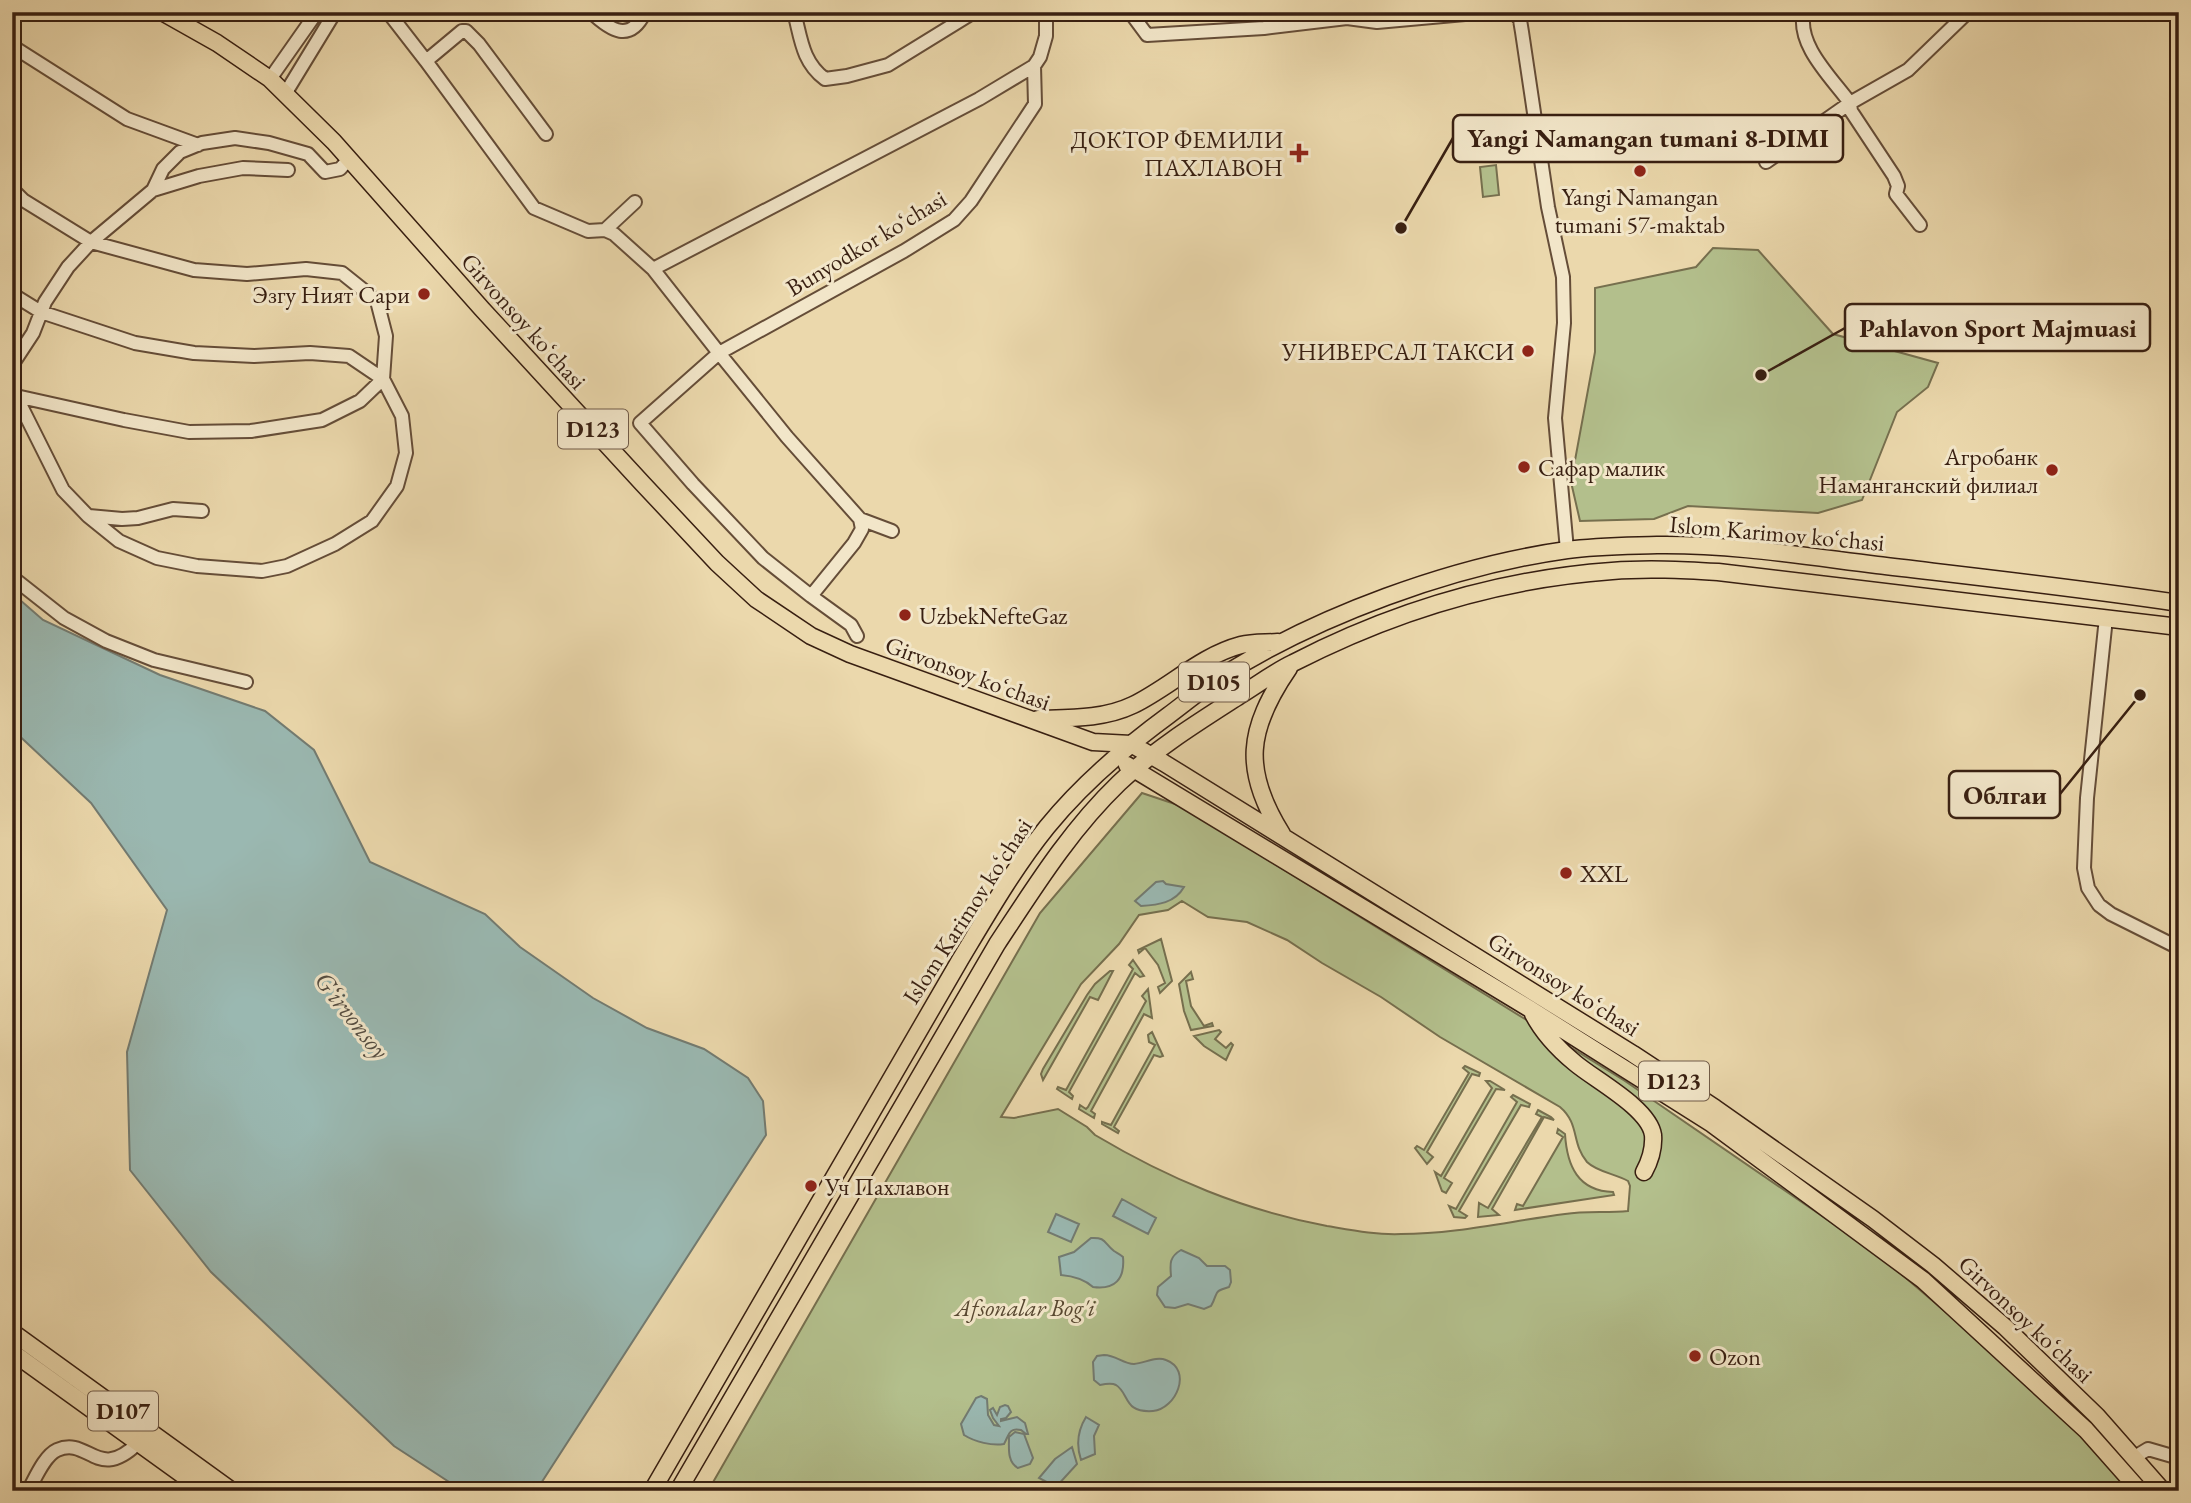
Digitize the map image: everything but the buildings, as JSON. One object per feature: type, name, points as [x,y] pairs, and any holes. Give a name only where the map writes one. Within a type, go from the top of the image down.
[{"type":"main road","name":"Girvonsoy koʻchasi","points":[[162,12],[217,43],[270,79],[349,159],[643,484],[717,563],[756,599],[799,629],[862,659],[1093,742],[1131,744],[1284,836],[1633,1054],[1873,1219],[1933,1265],[2005,1327],[2097,1416],[2163,1491]]},
{"type":"main road","name":"Islom Karimov koʻchasi","points":[[652,1491],[819,1190],[1002,891],[1047,827],[1094,776],[1131,744],[1218,679],[1284,641],[1356,610],[1440,579],[1487,566],[1567,550],[1693,545],[1757,550],[2044,583],[2179,603]]},
{"type":"main road","points":[[1876,591],[1879,565]]},
{"type":"main road","name":"Islom Karimov koʻchasi","points":[[678,1491],[998,944],[1071,837],[1117,785],[1150,755],[1292,664],[1389,619],[1462,595],[1551,577],[1612,570],[1696,571],[1767,577],[2179,627]]},
{"type":"main road","points":[[1030,719],[1104,715],[1133,705],[1225,650],[1243,645],[1284,641]]},
{"type":"main road","points":[[1284,836],[1264,802],[1254,759],[1256,736],[1264,713],[1279,682],[1292,664]]},
{"type":"main road","name":"Girvonsoy koʻchasi","points":[[1093,742],[1114,759]]},
{"type":"main road","name":"D123","points":[[1114,759],[1134,769]]},
{"type":"main road","name":"Girvonsoy koʻchasi","points":[[1134,769],[1530,1009],[1712,1124],[1923,1280],[2087,1430],[2140,1491]]},
{"type":"main road","points":[[1530,1009],[1539,1026],[1559,1049],[1644,1117],[1653,1134],[1651,1153],[1644,1172]]},
{"type":"main road","points":[[1827,1208],[1836,1194]]},
{"type":"main road","points":[[1867,1237],[1873,1219]]},
{"type":"main road","name":"D107","points":[[12,1332],[232,1491]]},
{"type":"main road","name":"D107","points":[[12,1352],[205,1491]]},
{"type":"street","points":[[270,79],[317,12]]},
{"type":"street","points":[[285,94],[335,12]]},
{"type":"street","points":[[388,12],[534,208],[588,231],[605,230],[614,234],[653,269],[788,437],[860,519],[892,531]]},
{"type":"street","points":[[591,12],[603,23],[621,32],[632,30],[645,12]]},
{"type":"street","points":[[794,12],[812,70],[825,79],[888,65],[974,12]]},
{"type":"street","name":"Bunyodkor koʻchasi","points":[[857,636],[851,625],[763,558],[640,423],[719,353],[904,251],[954,220],[971,201],[1035,104],[1034,66],[1040,57],[1046,36],[1046,12]]},
{"type":"street","points":[[1130,12],[1147,35],[1264,28],[1347,18],[1377,22],[1487,12]]},
{"type":"street","points":[[1514,12],[1520,20],[1548,207],[1563,277],[1564,323],[1555,418],[1567,550]]},
{"type":"street","points":[[1804,12],[1802,27],[1812,52],[1850,103],[1851,111],[1894,176],[1898,186],[1896,194],[1920,225]]},
{"type":"street","points":[[1766,162],[1850,103],[1908,70],[1968,12]]},
{"type":"street","points":[[426,61],[462,31],[466,31],[479,44],[546,134]]},
{"type":"street","points":[[12,46],[127,119],[198,145]]},
{"type":"street","points":[[653,269],[979,99],[1034,66]]},
{"type":"street","points":[[153,190],[163,169],[180,152],[198,145],[235,138],[270,143],[308,154],[325,172],[340,169],[349,159]]},
{"type":"street","points":[[12,365],[33,333],[45,302],[68,267],[91,242],[153,190],[199,176],[243,168],[288,170]]},
{"type":"street","points":[[12,189],[23,200],[91,242],[194,270],[247,274],[306,269],[342,273],[377,302],[386,336],[383,379],[360,401],[322,420],[251,431],[190,432],[124,420],[14,394]]},
{"type":"street","points":[[605,230],[635,202]]},
{"type":"street","points":[[12,294],[41,312],[135,344],[194,353],[254,356],[310,353],[349,356],[383,379],[402,416],[406,453],[397,485],[372,521],[335,544],[287,566],[262,571],[197,566],[157,558],[119,541],[88,516],[63,490],[14,394]]},
{"type":"street","points":[[88,516],[130,518],[173,509],[202,511]]},
{"type":"street","points":[[811,596],[854,543],[862,529],[860,519]]},
{"type":"street","points":[[12,578],[64,618],[106,641],[154,660],[246,682]]},
{"type":"street","points":[[2106,618],[2087,798],[2084,868],[2088,888],[2105,910],[2179,948]]},
{"type":"street","points":[[28,1491],[50,1456],[57,1450],[70,1448],[107,1461],[127,1454],[138,1443]]},
{"type":"street","points":[[2133,1458],[2148,1449],[2179,1458]]},
{"type":"green space","points":[[1496,165],[1499,195],[1483,197],[1480,167]]},
{"type":"green space","points":[[1713,248],[1758,250],[1833,334],[1938,363],[1928,387],[1897,412],[1862,500],[1818,513],[1688,506],[1654,519],[1580,521],[1571,482],[1595,352],[1595,288],[1696,267]]},
{"type":"green space","name":"Afsonalar Bog'i","points":[[1142,793],[1181,806],[1625,1081],[1879,1255],[2079,1426],[2128,1491],[708,1491],[1040,913]],"holes":[[[1182,901],[1208,917],[1247,922],[1287,940],[1381,997],[1440,1037],[1560,1107],[1570,1120],[1579,1148],[1587,1162],[1628,1181],[1628,1211],[1573,1213],[1463,1230],[1422,1233],[1382,1234],[1354,1231],[1266,1211],[1207,1191],[1123,1151],[1058,1109],[1014,1118],[1001,1117],[1081,984],[1119,944],[1139,915],[1168,910]]]},
{"type":"green space","points":[[1161,939],[1172,981],[1160,993],[1158,987],[1165,983],[1158,965],[1145,948],[1139,953],[1138,950]]},
{"type":"green space","points":[[1133,960],[1144,976],[1140,977],[1135,973],[1069,1092],[1073,1096],[1072,1099],[1057,1089],[1066,1090],[1133,969],[1129,965]]},
{"type":"green space","points":[[1113,971],[1098,1000],[1090,997],[1043,1080],[1043,1069],[1087,995]]},
{"type":"green space","points":[[1191,972],[1193,979],[1186,981],[1191,1006],[1204,1026],[1212,1023],[1213,1026],[1191,1030],[1179,984]]},
{"type":"green space","points":[[1148,989],[1152,1018],[1144,1014],[1091,1111],[1095,1114],[1094,1118],[1079,1109],[1080,1105],[1086,1109],[1088,1107],[1146,1001],[1142,996]]},
{"type":"green space","points":[[1219,1030],[1221,1032],[1215,1039],[1226,1048],[1231,1043],[1233,1045],[1226,1060],[1194,1036]]},
{"type":"green space","points":[[1152,1032],[1163,1056],[1154,1055],[1114,1127],[1118,1133],[1102,1122],[1111,1125],[1155,1045],[1149,1042],[1148,1035]]},
{"type":"green space","points":[[1465,1066],[1480,1073],[1479,1076],[1472,1074],[1427,1152],[1433,1157],[1427,1164],[1415,1148],[1417,1146],[1424,1150],[1469,1073],[1463,1068]]},
{"type":"green space","points":[[1486,1081],[1505,1090],[1496,1089],[1444,1178],[1452,1183],[1446,1193],[1442,1191],[1435,1172],[1441,1176],[1492,1088]]},
{"type":"green space","points":[[1513,1095],[1530,1104],[1529,1107],[1521,1105],[1459,1211],[1467,1216],[1454,1217],[1449,1206],[1456,1209],[1517,1102],[1511,1097]]},
{"type":"green space","points":[[1538,1110],[1554,1120],[1544,1117],[1492,1209],[1499,1215],[1478,1217],[1479,1203],[1488,1208],[1542,1117],[1536,1114]]},
{"type":"green space","points":[[1558,1129],[1565,1134],[1568,1156],[1577,1175],[1591,1187],[1613,1192],[1614,1195],[1515,1210],[1517,1204],[1523,1206],[1563,1137],[1557,1133]]},
{"type":"water","name":"G‘irvonsoy","points":[[12,593],[43,620],[160,675],[265,711],[314,750],[370,862],[485,914],[520,947],[593,998],[647,1028],[704,1049],[748,1078],[763,1101],[766,1135],[536,1491],[463,1491],[394,1446],[211,1272],[130,1170],[127,1052],[167,910],[91,803],[12,729]]},
{"type":"water","points":[[1163,881],[1184,887],[1176,897],[1166,902],[1141,906],[1135,901],[1156,882]]},
{"type":"water","points":[[1122,1199],[1156,1218],[1148,1234],[1113,1216]]},
{"type":"water","points":[[1056,1214],[1079,1224],[1071,1242],[1048,1232]]},
{"type":"water","points":[[1091,1238],[1102,1240],[1123,1257],[1120,1277],[1113,1285],[1093,1287],[1078,1278],[1061,1275],[1059,1257],[1074,1252]]},
{"type":"water","points":[[1181,1250],[1199,1258],[1207,1266],[1225,1266],[1230,1270],[1229,1287],[1218,1292],[1211,1306],[1204,1309],[1188,1304],[1175,1308],[1165,1307],[1157,1295],[1158,1287],[1171,1276],[1172,1258]]},
{"type":"water","points":[[1104,1355],[1134,1364],[1154,1359],[1166,1360],[1179,1372],[1180,1380],[1174,1397],[1169,1404],[1153,1411],[1143,1411],[1132,1406],[1116,1385],[1100,1385],[1094,1380],[1093,1362],[1097,1356]]},
{"type":"water","points":[[981,1396],[987,1399],[988,1415],[994,1425],[999,1426],[990,1410],[993,1408],[997,1415],[1000,1407],[1005,1405],[1011,1412],[1001,1421],[1017,1417],[1025,1423],[1028,1434],[1014,1430],[1004,1444],[984,1443],[964,1435],[961,1424],[976,1398]]},
{"type":"water","points":[[1086,1417],[1099,1425],[1094,1436],[1095,1454],[1081,1460],[1079,1438]]},
{"type":"water","points":[[1015,1432],[1024,1434],[1033,1458],[1030,1464],[1018,1468],[1010,1458],[1009,1450],[1009,1437]]},
{"type":"water","points":[[1072,1447],[1077,1464],[1056,1487],[1039,1478],[1055,1459]]},
{"type":"place","name":"ДОКТОР ФЕМИЛИ ПАХЛАВОН","points":[[1299,153]]},
{"type":"place","name":"Yangi Namangan tumani 57-maktab","points":[[1640,171]]},
{"type":"place","name":"Yangi Namangan tumani 8-DIMI","points":[[1401,228]]},
{"type":"place","name":"Эзгу Ният Сари","points":[[424,294]]},
{"type":"place","name":"УНИВЕРСАЛ ТАКСИ","points":[[1528,351]]},
{"type":"place","name":"Pahlavon Sport Majmuasi","points":[[1761,375]]},
{"type":"place","name":"Сафар малик","points":[[1524,467]]},
{"type":"place","name":"Агробанк Наманганский филиал","points":[[2052,470]]},
{"type":"place","name":"UzbekNefteGaz","points":[[905,615]]},
{"type":"place","name":"Облгаи","points":[[2140,695]]},
{"type":"place","name":"XXL","points":[[1566,873]]},
{"type":"place","name":"Уч Пахлавон","points":[[811,1186]]},
{"type":"place","name":"Ozon","points":[[1695,1356]]}]
